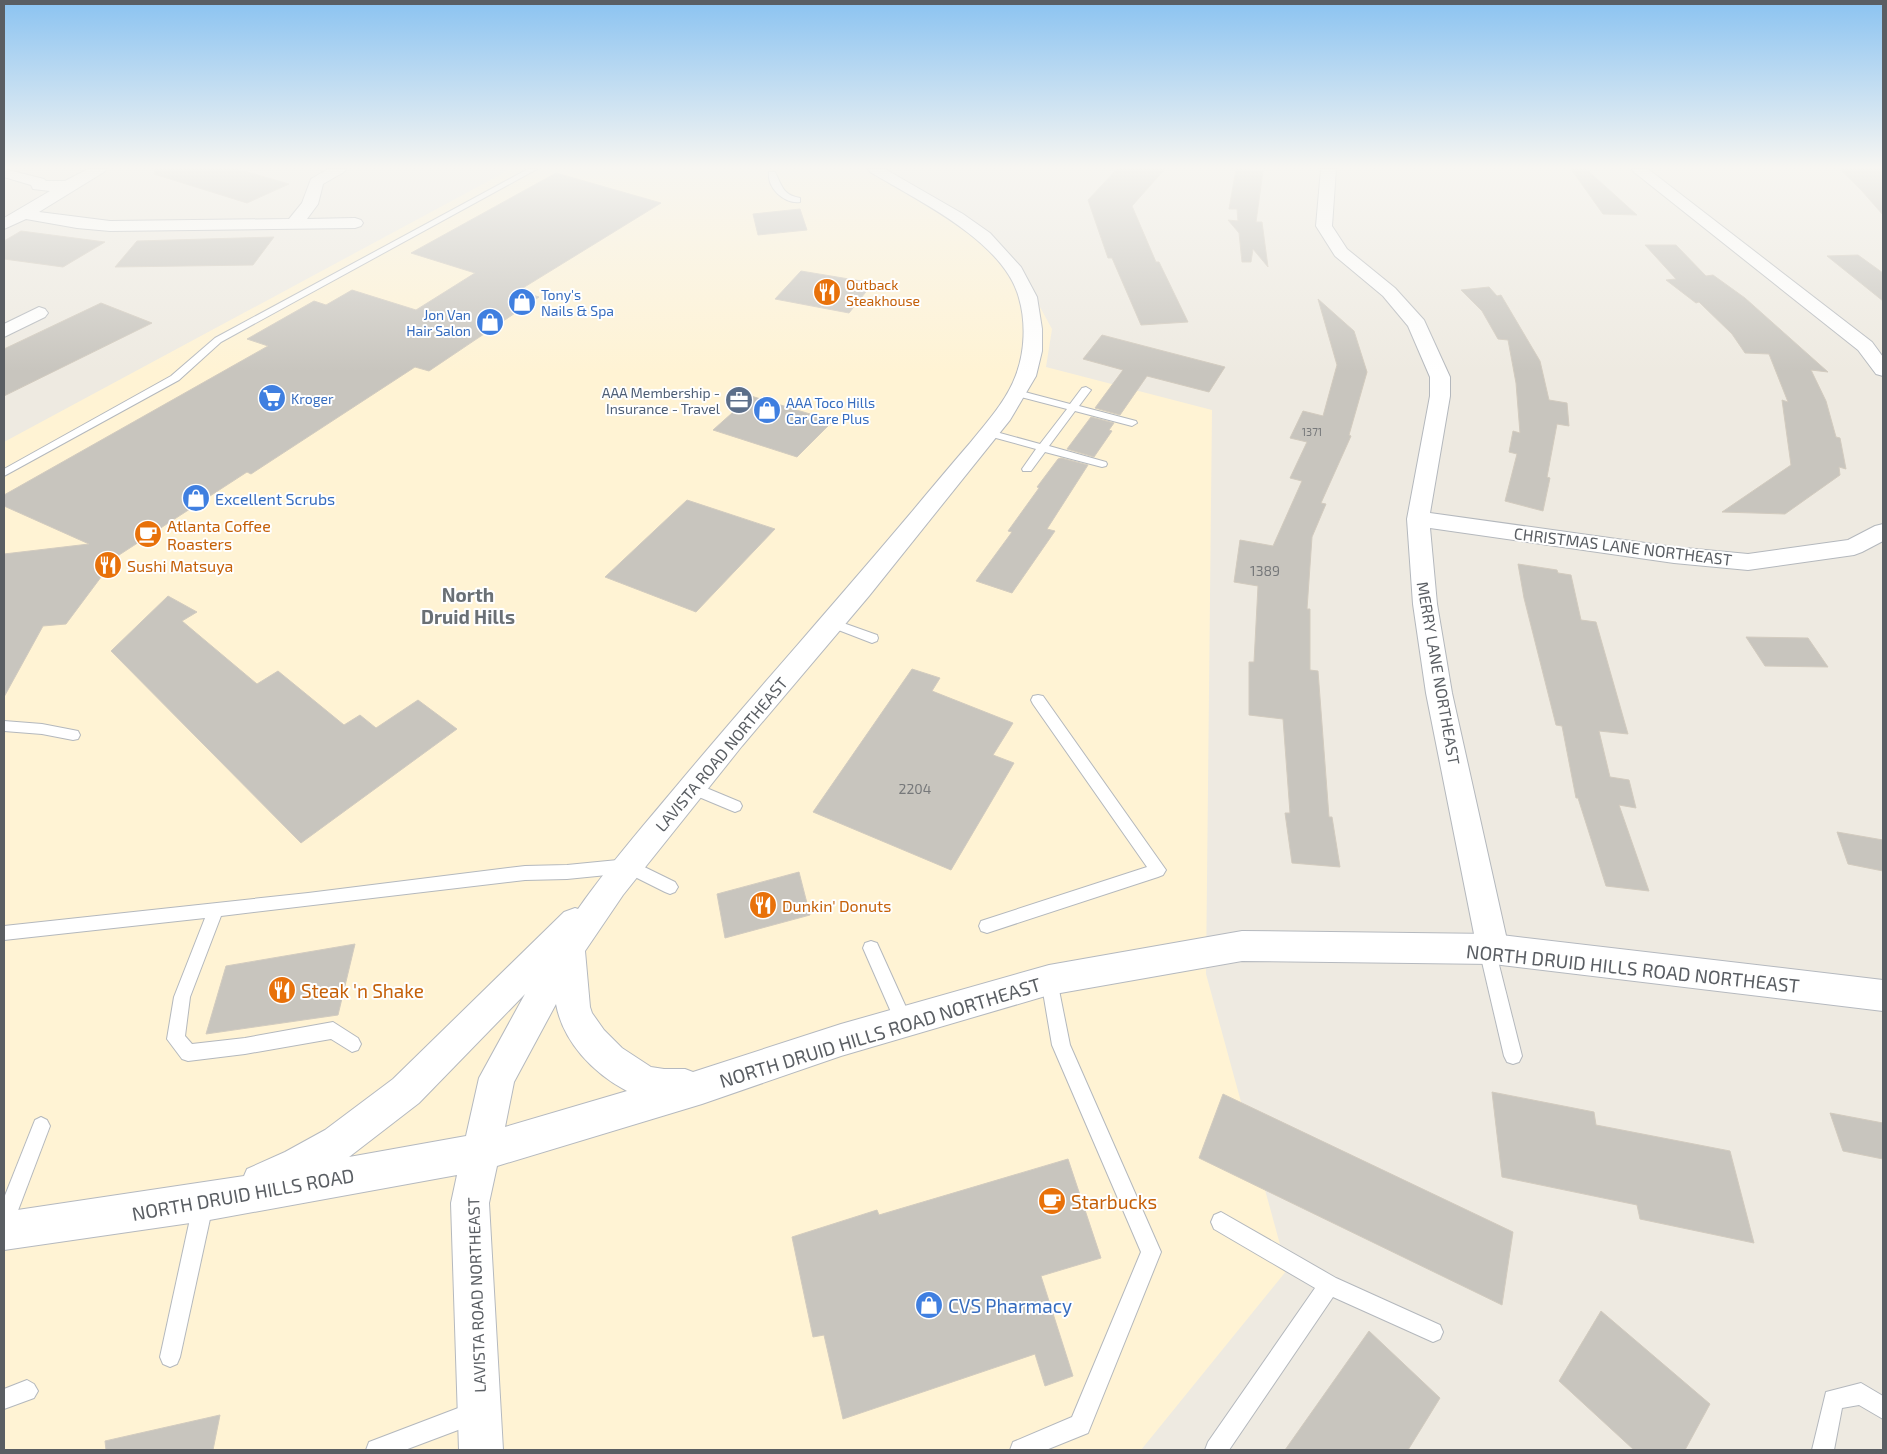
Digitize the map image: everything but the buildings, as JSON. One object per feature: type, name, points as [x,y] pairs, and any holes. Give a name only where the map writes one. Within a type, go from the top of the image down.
[{"type":"main road","name":"LAVISTA ROAD NORTHEAST","points":[[481,1450],[470,1203],[497,1078],[569,948],[620,876],[1003,416],[1017,393],[1026,376],[1032,352],[1033,330],[1028,297],[1015,271],[984,237]]},
{"type":"main road","name":"MERRY LANE NORTHEAST","points":[[1331,237],[1341,252],[1389,292],[1417,324],[1440,377],[1440,396],[1418,519],[1425,604],[1440,693],[1490,949]]},
{"type":"main road","points":[[1726,237],[1865,346],[1883,370]]},
{"type":"main road","points":[[4,330],[39,313]]},
{"type":"main road","name":"CHRISTMAS LANE NORTHEAST","points":[[1418,519],[1674,555],[1748,562],[1854,548],[1883,532]]},
{"type":"main road","points":[[212,1201],[298,1165],[338,1143],[377,1115],[413,1086],[620,876]]},
{"type":"main road","name":"NORTH DRUID HILLS ROAD NORTHEAST","points":[[481,1152],[702,1087],[841,1040],[1049,980],[1184,954],[1242,946],[1490,949],[1883,996]]},
{"type":"main road","points":[[569,948],[571,989],[579,1023],[596,1045],[624,1071],[652,1085],[702,1087]]},
{"type":"main road","name":"NORTH DRUID HILLS ROAD","points":[[4,1231],[212,1201],[481,1152]]},
{"type":"lane","points":[[4,473],[175,378],[218,340],[408,237]]},
{"type":"lane","points":[[1027,469],[1086,390]]},
{"type":"lane","points":[[1017,393],[1132,423]]},
{"type":"lane","points":[[989,433],[1102,464]]},
{"type":"lane","points":[[832,623],[872,638]]},
{"type":"lane","points":[[987,926],[1158,870],[1038,700]]},
{"type":"lane","points":[[4,726],[42,729],[73,735]]},
{"type":"lane","points":[[692,788],[735,806]]},
{"type":"lane","points":[[4,933],[525,873],[566,872],[620,876],[670,887]]},
{"type":"lane","points":[[216,910],[182,997],[176,1039],[188,1053],[245,1046],[332,1030],[352,1044]]},
{"type":"lane","points":[[871,948],[904,1022]]},
{"type":"lane","points":[[1490,949],[1513,1056]]},
{"type":"lane","points":[[1021,1450],[1080,1425],[1151,1252],[1061,1045],[1049,980]]},
{"type":"lane","points":[[4,1222],[41,1126]]},
{"type":"lane","points":[[170,1357],[212,1201]]},
{"type":"lane","points":[[1221,1222],[1329,1285],[1433,1332]]},
{"type":"lane","points":[[1216,1450],[1329,1285]]},
{"type":"lane","points":[[4,1399],[27,1391]]},
{"type":"lane","points":[[1823,1450],[1833,1399],[1861,1394],[1883,1408]]},
{"type":"lane","points":[[377,1450],[479,1411]]},
{"type":"shaded area","points":[[385,237],[990,237],[1029,287],[1052,329],[1046,367],[1212,410],[1206,974],[1287,1270],[1141,1450],[4,1450],[4,442]]},
{"type":"place","name":"Outback Steakhouse","points":[[827,292]]},
{"type":"place","name":"Tony's Nails & Spa","points":[[522,302]]},
{"type":"place","name":"Jon Van Hair Salon","points":[[490,322]]},
{"type":"place","name":"Kroger","points":[[272,398]]},
{"type":"place","name":"AAA Membership - Insurance - Travel","points":[[739,400]]},
{"type":"place","name":"AAA Toco Hills Car Care Plus","points":[[767,410]]},
{"type":"place","name":"Excellent Scrubs","points":[[196,498]]},
{"type":"place","name":"Atlanta Coffee Roasters","points":[[148,534]]},
{"type":"place","name":"Sushi Matsuya","points":[[108,565]]},
{"type":"place","name":"Dunkin' Donuts","points":[[763,905]]},
{"type":"place","name":"Steak 'n Shake","points":[[282,990]]},
{"type":"place","name":"Starbucks","points":[[1052,1201]]},
{"type":"place","name":"CVS Pharmacy","points":[[929,1305]]},
{"type":"district","name":"North Druid Hills","points":[[468,605]]}]
